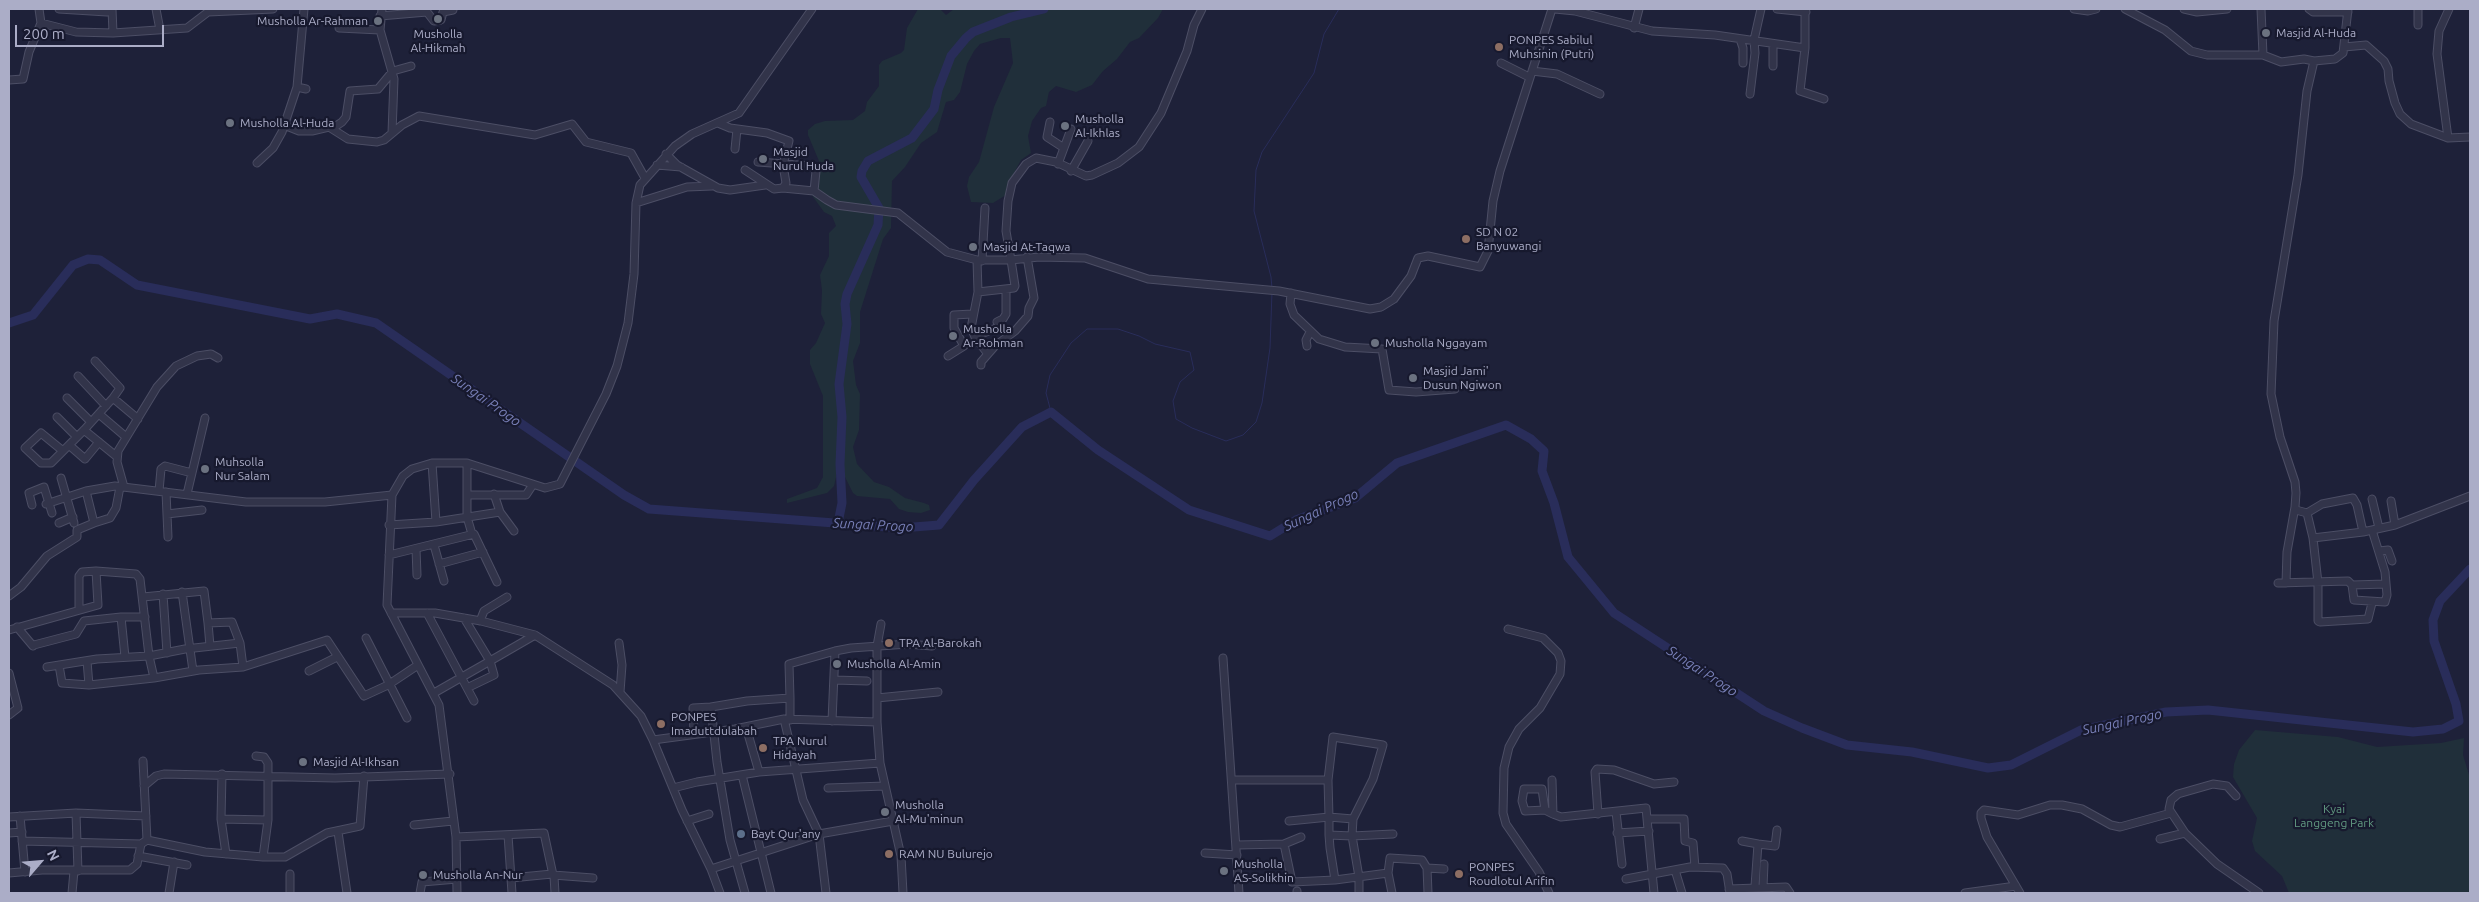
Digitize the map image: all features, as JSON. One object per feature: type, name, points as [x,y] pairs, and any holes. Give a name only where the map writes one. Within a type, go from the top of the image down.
[{"type":"street","points":[[9,80],[23,79],[29,52],[41,23],[39,9]]},
{"type":"street","points":[[59,9],[107,12],[112,9],[113,33]]},
{"type":"street","points":[[156,9],[160,30]]},
{"type":"street","points":[[41,23],[76,32],[113,33],[187,28],[208,12],[273,9]]},
{"type":"street","points":[[258,163],[273,148],[284,125],[297,88],[304,9]]},
{"type":"street","points":[[457,893],[456,837],[450,774],[439,705],[391,613],[386,595],[392,495],[403,476],[412,469],[432,463],[467,463],[497,472],[532,486],[545,488],[560,484],[588,430],[617,366],[628,324],[634,274],[638,190],[656,164],[692,134],[739,113],[812,9]]},
{"type":"street","points":[[978,292],[1006,290],[1015,286],[1010,260],[1006,212],[1012,184],[1029,160],[1036,158],[1058,164],[1071,171],[1092,175],[1118,163],[1139,147],[1161,113],[1202,9]]},
{"type":"street","points":[[744,170],[774,189],[814,191],[836,205],[889,211],[904,217],[947,252],[980,261],[1010,260],[1027,257],[1085,258],[1148,279],[1279,291],[1349,306],[1375,308],[1394,299],[1411,276],[1418,258],[1428,256],[1480,267],[1488,251],[1493,201],[1500,171],[1553,9],[1575,11],[1634,28],[1754,40],[1805,48]]},
{"type":"street","points":[[1634,28],[1639,9]]},
{"type":"street","points":[[1750,94],[1755,53],[1754,40],[1761,9]]},
{"type":"street","points":[[1777,9],[1805,10],[1805,48],[1800,91],[1824,99]]},
{"type":"street","points":[[2074,9],[2088,11],[2096,9]]},
{"type":"street","points":[[2125,9],[2165,30],[2191,51],[2207,55],[2263,55],[2281,62],[2334,59],[2343,53],[2348,10],[2313,12],[2309,9]]},
{"type":"street","points":[[2184,9],[2197,12],[2227,9]]},
{"type":"street","points":[[2261,9],[2263,55]]},
{"type":"street","points":[[2418,9],[2418,25]]},
{"type":"street","points":[[2448,138],[2437,54],[2439,31],[2449,9]]},
{"type":"street","points":[[392,133],[392,71],[380,30],[381,13],[427,12],[433,21],[441,21],[443,12],[453,10]]},
{"type":"street","points":[[339,28],[380,30]]},
{"type":"street","points":[[1740,39],[1743,63]]},
{"type":"street","points":[[1773,44],[1773,66]]},
{"type":"street","points":[[2344,47],[2366,45],[2374,50],[2388,69],[2390,90],[2400,114],[2405,120],[2416,127],[2448,138],[2470,137]]},
{"type":"street","points":[[2286,583],[2287,552],[2295,507],[2296,488],[2280,437],[2271,394],[2271,369],[2274,321],[2314,61]]},
{"type":"street","points":[[1501,63],[1531,74],[1557,74],[1600,94]]},
{"type":"street","points":[[284,125],[299,131],[332,128],[342,122],[346,116],[350,91],[378,88],[392,71],[411,66]]},
{"type":"street","points":[[297,88],[306,89]]},
{"type":"street","points":[[332,128],[348,140],[380,142],[419,116],[535,135],[572,124],[586,142],[631,153],[645,178]]},
{"type":"street","points":[[718,122],[737,129],[766,133],[789,140],[783,165],[786,183],[783,188]]},
{"type":"street","points":[[1050,122],[1046,136],[1064,148]]},
{"type":"street","points":[[734,149],[737,129]]},
{"type":"street","points":[[1058,164],[1071,129]]},
{"type":"street","points":[[1071,171],[1088,141]]},
{"type":"street","points":[[666,154],[712,186]]},
{"type":"street","points":[[758,162],[813,167],[816,171],[814,191]]},
{"type":"street","points":[[656,164],[683,167]]},
{"type":"street","points":[[636,203],[687,187],[712,186],[730,190],[765,185]]},
{"type":"street","points":[[985,208],[978,292],[972,314],[971,328],[975,337],[988,354]]},
{"type":"street","points":[[981,366],[981,362],[988,354],[1015,331],[1028,316],[1029,308],[1034,298],[1027,257]]},
{"type":"street","points":[[997,322],[1003,319],[1006,314],[1006,290]]},
{"type":"street","points":[[1291,293],[1290,304],[1294,315],[1319,340],[1345,348],[1382,349],[1389,390],[1416,392],[1455,388]]},
{"type":"street","points":[[948,356],[964,346],[954,328],[954,315],[972,314]]},
{"type":"street","points":[[975,337],[993,329]]},
{"type":"street","points":[[1307,346],[1306,340],[1310,332]]},
{"type":"street","points":[[9,596],[21,586],[47,556],[77,537],[77,530],[110,518],[116,508],[122,487],[116,456],[157,387],[176,366],[197,356],[210,354],[218,358]]},
{"type":"street","points":[[63,451],[41,433],[26,448],[37,460],[44,464],[51,462],[63,451],[84,430],[119,391],[119,386],[95,361]]},
{"type":"street","points":[[78,376],[106,406]]},
{"type":"street","points":[[67,398],[91,422]]},
{"type":"street","points":[[113,398],[138,419]]},
{"type":"street","points":[[99,414],[126,437]]},
{"type":"street","points":[[57,418],[77,437]]},
{"type":"street","points":[[187,494],[205,418]]},
{"type":"street","points":[[84,430],[116,456]]},
{"type":"street","points":[[69,445],[84,459],[99,442]]},
{"type":"street","points":[[432,463],[436,522]]},
{"type":"street","points":[[467,463],[467,517],[472,534],[475,535],[497,582]]},
{"type":"street","points":[[168,537],[161,469],[165,466],[192,474]]},
{"type":"street","points":[[59,523],[73,520],[68,497],[61,478]]},
{"type":"street","points":[[467,495],[527,494],[532,486]]},
{"type":"street","points":[[32,505],[29,492],[44,487],[47,503],[52,513]]},
{"type":"street","points":[[47,503],[86,491],[122,487],[246,502],[325,502],[392,495]]},
{"type":"street","points":[[86,491],[94,523]]},
{"type":"street","points":[[494,494],[500,512],[514,531]]},
{"type":"street","points":[[2313,538],[2363,532],[2395,525],[2470,496]]},
{"type":"street","points":[[2295,507],[2296,510],[2307,513],[2322,504],[2353,498],[2357,505],[2363,532]]},
{"type":"street","points":[[2352,585],[2354,600],[2372,603],[2386,601],[2386,584],[2379,551],[2372,498]]},
{"type":"street","points":[[2391,501],[2395,525]]},
{"type":"street","points":[[167,514],[202,510]]},
{"type":"street","points":[[389,525],[436,522],[500,512]]},
{"type":"street","points":[[2307,513],[2313,538],[2318,583],[2318,619],[2320,622],[2368,618],[2372,603]]},
{"type":"street","points":[[389,555],[472,534]]},
{"type":"street","points":[[434,545],[444,581]]},
{"type":"street","points":[[416,549],[417,575]]},
{"type":"street","points":[[2379,551],[2388,550],[2392,560]]},
{"type":"street","points":[[439,564],[483,552]]},
{"type":"street","points":[[9,630],[98,604],[96,571]]},
{"type":"street","points":[[79,610],[79,576],[82,572],[96,571],[136,574],[140,577],[148,656],[154,678]]},
{"type":"street","points":[[2278,583],[2318,583],[2344,580],[2352,585],[2386,584]]},
{"type":"street","points":[[143,597],[205,591],[210,646]]},
{"type":"street","points":[[182,592],[188,648],[193,671]]},
{"type":"street","points":[[163,594],[166,653]]},
{"type":"street","points":[[480,621],[484,610],[507,597]]},
{"type":"street","points":[[391,613],[464,618],[535,635],[580,662],[620,692],[641,716],[653,740],[720,893]]},
{"type":"street","points":[[427,614],[461,678],[469,687],[474,701]]},
{"type":"street","points":[[17,627],[34,646],[76,634],[84,621],[121,617],[145,617]]},
{"type":"street","points":[[121,617],[125,657]]},
{"type":"street","points":[[464,618],[490,661],[493,676],[469,687]]},
{"type":"street","points":[[208,622],[232,622],[240,643],[243,667]]},
{"type":"street","points":[[881,624],[877,646],[877,722],[880,763],[901,856],[903,893]]},
{"type":"street","points":[[1508,629],[1543,638],[1558,653],[1561,661],[1560,674],[1540,708],[1519,729],[1509,746],[1504,768],[1503,813],[1506,824],[1539,872],[1549,893]]},
{"type":"street","points":[[434,693],[535,635]]},
{"type":"street","points":[[366,638],[407,718]]},
{"type":"street","points":[[59,665],[62,683],[89,685],[154,678],[193,671],[243,667],[329,640],[337,657],[363,695],[366,696],[418,665]]},
{"type":"street","points":[[47,667],[87,661],[148,656],[188,648],[240,643]]},
{"type":"street","points":[[619,643],[622,665],[620,692]]},
{"type":"street","points":[[826,893],[819,834],[803,800],[794,768],[787,719],[790,698],[789,664],[835,651],[908,644],[932,646]]},
{"type":"street","points":[[832,721],[835,651]]},
{"type":"street","points":[[309,671],[337,657]]},
{"type":"street","points":[[1223,658],[1239,893]]},
{"type":"street","points":[[87,661],[89,685]]},
{"type":"street","points":[[9,672],[18,708],[9,715]]},
{"type":"street","points":[[835,680],[867,682]]},
{"type":"street","points":[[877,698],[938,692]]},
{"type":"street","points":[[694,734],[693,708],[711,707],[747,700],[790,698]]},
{"type":"street","points":[[711,707],[719,778],[736,861],[745,893]]},
{"type":"street","points":[[653,740],[746,727],[787,719],[877,722]]},
{"type":"street","points":[[746,727],[759,772]]},
{"type":"street","points":[[1335,880],[1329,835],[1328,780],[1334,736],[1383,744],[1373,779],[1353,819],[1352,836],[1359,877],[1359,893]]},
{"type":"street","points":[[256,756],[267,761],[269,777],[268,820],[263,858]]},
{"type":"street","points":[[9,873],[130,870],[135,867],[144,842],[146,816],[143,761]]},
{"type":"street","points":[[674,788],[719,778],[759,772],[880,763]]},
{"type":"street","points":[[1598,814],[1595,772],[1597,768],[1614,770],[1654,784],[1674,782]]},
{"type":"street","points":[[144,786],[156,776],[164,774],[222,774],[269,777],[450,774]]},
{"type":"street","points":[[222,774],[221,819],[226,854]]},
{"type":"street","points":[[742,775],[754,833],[761,852],[771,893]]},
{"type":"street","points":[[22,842],[144,842],[263,858],[288,856],[327,833],[360,826],[364,776]]},
{"type":"street","points":[[1232,780],[1328,780]]},
{"type":"street","points":[[1552,780],[1553,814]]},
{"type":"street","points":[[2236,796],[2227,786],[2213,784],[2173,798],[2169,806],[2171,814],[2185,833],[2217,864],[2258,893]]},
{"type":"street","points":[[828,788],[885,786]]},
{"type":"street","points":[[2020,893],[1987,837],[1981,818],[1981,813],[1984,810],[2018,815],[2050,805],[2062,804],[2082,809],[2120,827],[2171,814]]},
{"type":"street","points":[[1545,810],[1561,817],[1645,808],[1648,819],[1654,893]]},
{"type":"street","points":[[1616,812],[1622,864]]},
{"type":"street","points":[[9,817],[76,813],[146,816]]},
{"type":"street","points":[[72,893],[76,871],[76,813]]},
{"type":"street","points":[[687,821],[709,814]]},
{"type":"street","points":[[20,816],[25,872]]},
{"type":"street","points":[[1289,821],[1329,817],[1353,819]]},
{"type":"street","points":[[221,819],[268,820]]},
{"type":"street","points":[[1648,819],[1684,819],[1685,840],[1693,843],[1695,866]]},
{"type":"street","points":[[414,825],[453,821]]},
{"type":"street","points":[[711,869],[819,834],[893,821]]},
{"type":"street","points":[[1742,841],[1775,846],[1778,830]]},
{"type":"street","points":[[1617,833],[1648,831]]},
{"type":"street","points":[[9,833],[22,832]]},
{"type":"street","points":[[338,832],[347,893]]},
{"type":"street","points":[[2160,839],[2185,833]]},
{"type":"street","points":[[456,837],[545,834],[555,893]]},
{"type":"street","points":[[1329,835],[1393,834]]},
{"type":"street","points":[[508,835],[512,893]]},
{"type":"street","points":[[1237,845],[1284,844],[1301,837]]},
{"type":"street","points":[[1284,844],[1292,882],[1335,880],[1388,873]]},
{"type":"street","points":[[1758,844],[1759,886]]},
{"type":"street","points":[[1205,853],[1237,855]]},
{"type":"street","points":[[138,856],[186,864]]},
{"type":"street","points":[[1392,893],[1388,873],[1390,858],[1420,860],[1427,868],[1428,893]]},
{"type":"street","points":[[169,893],[174,862]]},
{"type":"street","points":[[1759,886],[1764,864]]},
{"type":"street","points":[[1626,879],[1695,866],[1722,868],[1727,874],[1729,891],[1759,886],[1786,887],[1790,893]]},
{"type":"street","points":[[1427,868],[1444,869]]},
{"type":"street","points":[[1675,870],[1682,893]]},
{"type":"street","points":[[290,874],[290,893]]},
{"type":"street","points":[[511,878],[553,875],[593,878]]},
{"type":"street","points":[[420,893],[422,882],[457,879]]},
{"type":"street","points":[[2241,882],[2245,893]]},
{"type":"street","points":[[1966,893],[2016,886]]},
{"type":"green space","points":[[918,9],[940,9],[946,15],[954,9],[1163,9],[1158,18],[1139,38],[1130,42],[1117,59],[1103,71],[1092,85],[1076,92],[1056,86],[1049,92],[1046,106],[1041,108],[1032,121],[1028,136],[1031,153],[1021,160],[1007,186],[1006,195],[993,203],[971,202],[967,186],[969,177],[979,162],[994,107],[1013,63],[1010,38],[1001,38],[980,44],[974,51],[967,64],[960,92],[954,100],[946,102],[937,132],[921,143],[905,167],[892,181],[891,228],[883,239],[860,312],[860,343],[853,361],[856,385],[860,394],[859,430],[853,447],[857,464],[874,482],[889,487],[905,498],[929,505],[930,510],[921,513],[908,512],[899,509],[890,499],[857,496],[853,493],[845,477],[837,473],[834,486],[827,493],[787,503],[787,499],[817,488],[823,477],[823,396],[810,364],[810,350],[816,343],[825,323],[821,314],[822,290],[820,275],[829,256],[829,233],[836,226],[832,216],[824,212],[811,194],[813,178],[820,172],[819,161],[808,135],[808,130],[815,124],[825,121],[853,120],[865,111],[867,102],[879,86],[879,65],[882,61],[904,50],[907,28]]},
{"type":"green space","name":"Kyai Langgeng Park","points":[[2255,730],[2338,737],[2377,747],[2441,743],[2464,738],[2463,755],[2470,778],[2470,893],[2289,893],[2282,876],[2255,851],[2252,841],[2257,818],[2233,777],[2234,764],[2239,750]]},
{"type":"waterway","points":[[838,523],[842,503],[840,464],[842,417],[839,384],[847,324],[845,304],[847,294],[878,225],[879,208],[861,177],[862,171],[868,161],[912,138],[934,109],[938,90],[951,56],[966,38],[973,32],[1011,17],[1044,9]]},
{"type":"waterway","points":[[1272,288],[1271,277],[1254,211],[1256,170],[1262,152],[1314,73],[1324,34],[1339,9]]},
{"type":"waterway","name":"Sungai Progo","points":[[9,323],[33,315],[73,265],[88,259],[100,260],[137,285],[310,319],[337,314],[376,323],[624,495],[649,509],[901,528],[939,525],[974,480],[1022,427],[1051,412],[1098,450],[1189,510],[1270,536],[1296,520],[1355,498],[1397,463],[1506,425],[1531,439],[1544,451],[1542,471],[1554,503],[1568,557],[1614,613],[1764,711],[1802,728],[1847,745],[1912,752],[1988,768],[2011,765],[2081,730],[2166,712],[2208,710],[2413,732],[2443,729],[2459,721],[2456,704],[2434,641],[2433,620],[2440,601],[2470,569]]},
{"type":"waterway","points":[[1051,412],[1046,393],[1050,375],[1071,343],[1087,329],[1118,329],[1155,344],[1190,352],[1194,370],[1180,382],[1173,401],[1176,419],[1192,428],[1226,441],[1243,435],[1256,422],[1262,403],[1270,348],[1272,292]]},
{"type":"place","name":"Musholla Al-Hikmah","points":[[438,19]]},
{"type":"place","name":"Musholla Ar-Rahman","points":[[378,21]]},
{"type":"place","name":"Masjid Al-Huda","points":[[2266,33]]},
{"type":"place","name":"PONPES Sabilul Muhsinin (Putri)","points":[[1499,47]]},
{"type":"place","name":"Musholla Al-Huda","points":[[230,123]]},
{"type":"place","name":"Musholla Al-Ikhlas","points":[[1065,126]]},
{"type":"place","name":"Masjid Nurul Huda","points":[[763,159]]},
{"type":"place","name":"SD N 02 Banyuwangi","points":[[1466,239]]},
{"type":"place","name":"Masjid At-Taqwa","points":[[973,247]]},
{"type":"place","name":"Musholla Ar-Rohman","points":[[953,336]]},
{"type":"place","name":"Musholla Nggayam","points":[[1375,343]]},
{"type":"place","name":"Masjid Jami' Dusun Ngiwon","points":[[1413,378]]},
{"type":"place","name":"Muhsolla Nur Salam","points":[[205,469]]},
{"type":"place","name":"TPA Al-Barokah","points":[[889,643]]},
{"type":"place","name":"Musholla Al-Amin","points":[[837,664]]},
{"type":"place","name":"PONPES Imaduttdulabah","points":[[661,724]]},
{"type":"place","name":"TPA Nurul Hidayah","points":[[763,748]]},
{"type":"place","name":"Masjid Al-Ikhsan","points":[[303,762]]},
{"type":"place","name":"Musholla Al-Mu'minun","points":[[885,812]]},
{"type":"place","name":"Bayt Qur'any","points":[[741,834]]},
{"type":"place","name":"RAM NU Bulurejo","points":[[889,854]]},
{"type":"place","name":"Musholla AS-Solikhin","points":[[1224,871]]},
{"type":"place","name":"PONPES Roudlotul Arifin","points":[[1459,874]]},
{"type":"place","name":"Musholla An-Nur","points":[[423,875]]}]
